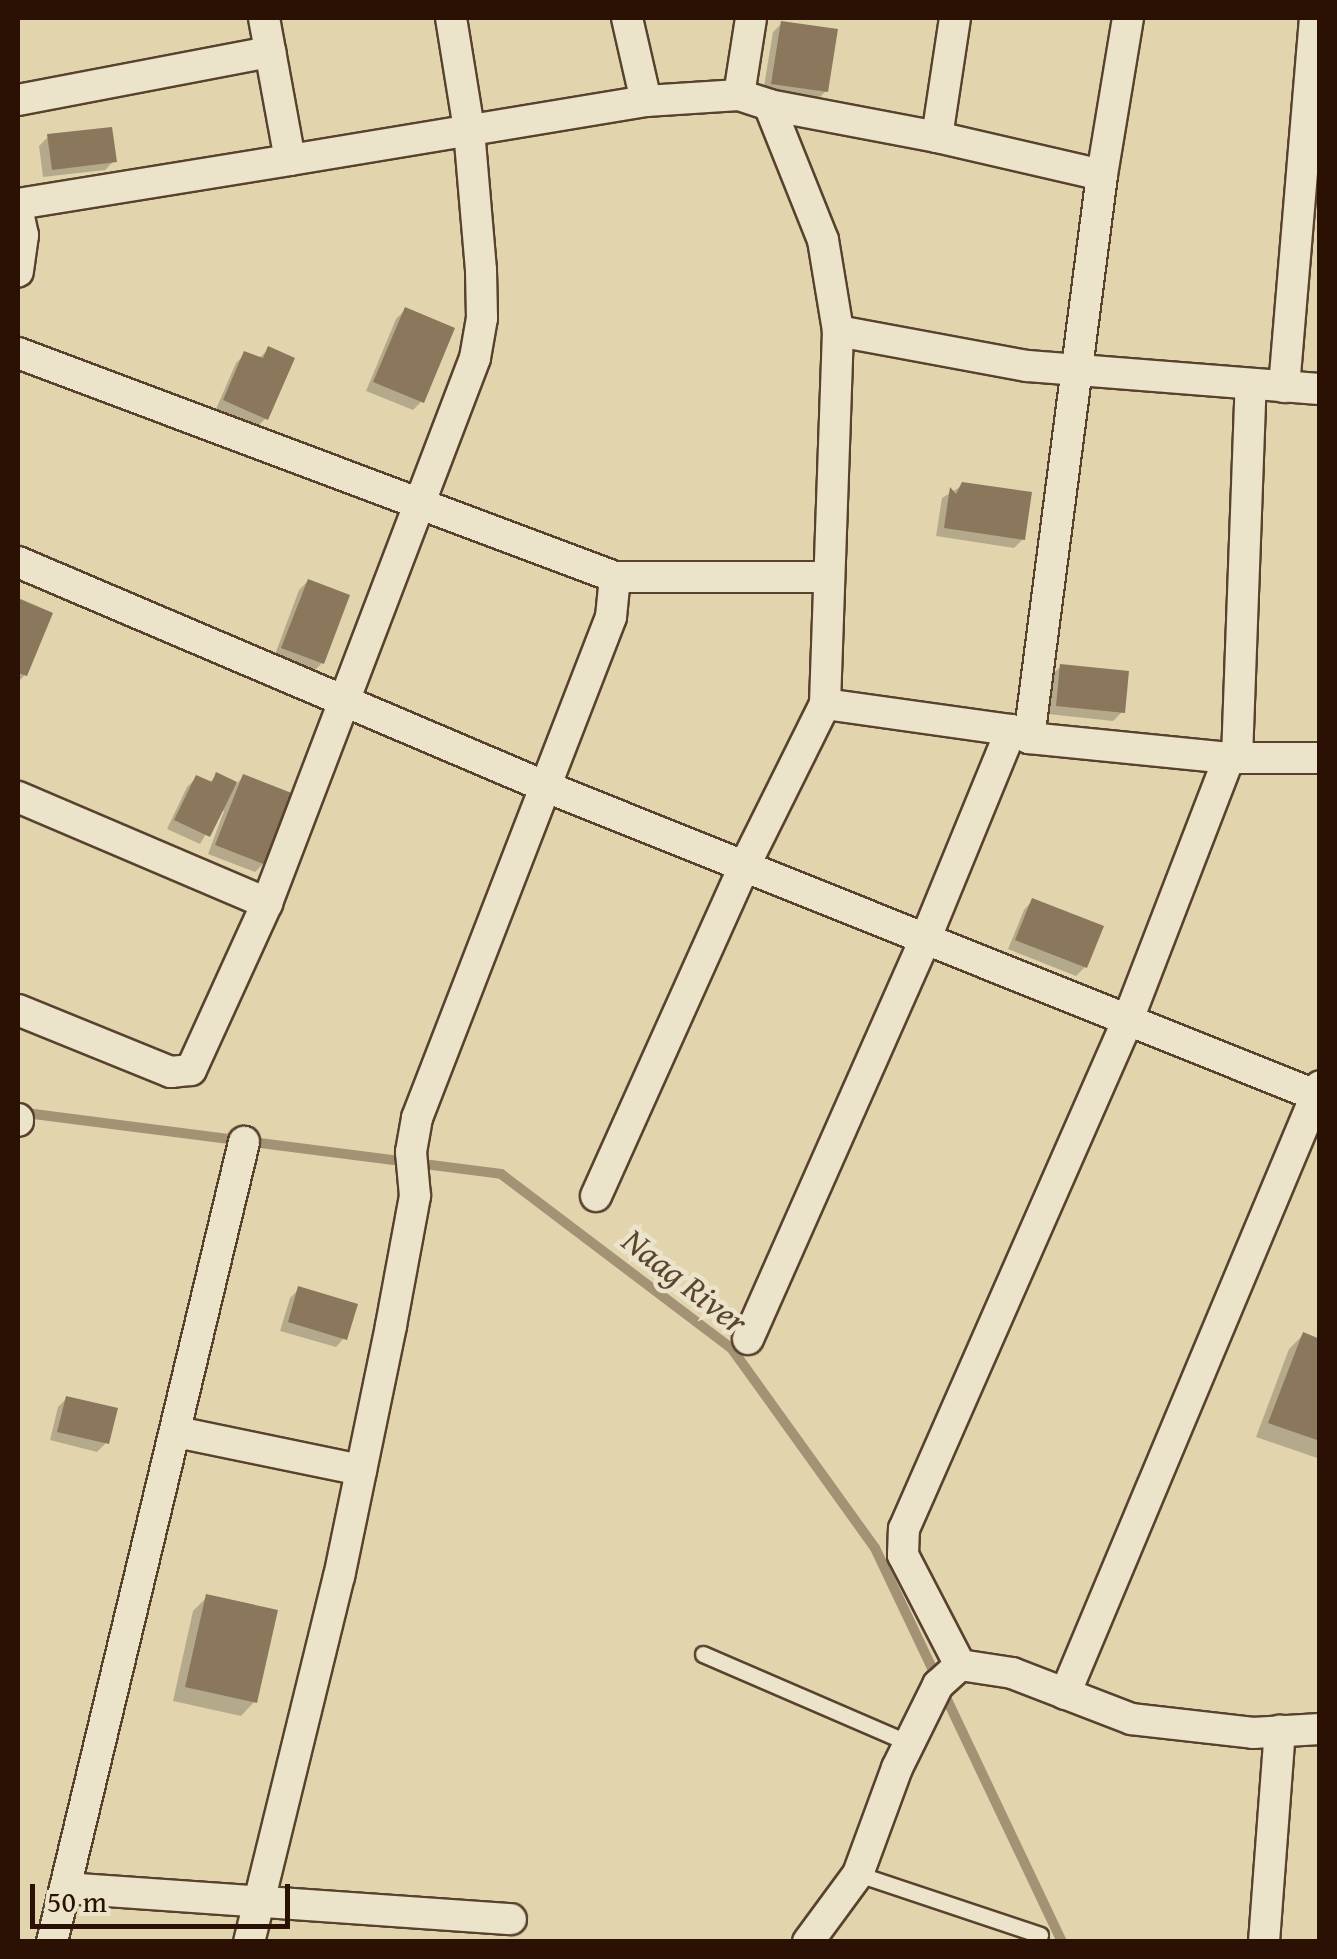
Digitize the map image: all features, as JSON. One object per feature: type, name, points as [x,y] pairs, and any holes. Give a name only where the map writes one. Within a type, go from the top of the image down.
[{"type":"street","points":[[264,18],[290,160]]},
{"type":"street","points":[[18,1010],[172,1072],[191,1070],[267,903],[342,698],[475,358],[482,318],[469,129],[451,18]]},
{"type":"street","points":[[627,18],[646,101]]},
{"type":"street","points":[[740,95],[751,18]]},
{"type":"street","points":[[938,137],[955,18]]},
{"type":"street","points":[[748,1339],[1020,734],[1128,18]]},
{"type":"street","points":[[1284,387],[1316,18]]},
{"type":"street","points":[[18,100],[270,52]]},
{"type":"street","points":[[18,204],[646,101],[740,95],[769,105],[938,137],[1102,176]]},
{"type":"street","points":[[596,1196],[744,866],[824,704],[838,331],[823,240],[769,105]]},
{"type":"street","points":[[18,212],[23,235],[18,272]]},
{"type":"street","points":[[838,331],[1028,366],[1320,389]]},
{"type":"street","points":[[18,353],[615,578],[830,577]]},
{"type":"street","points":[[950,1674],[901,1541],[1127,1022],[1233,758],[1251,386]]},
{"type":"street","points":[[18,562],[544,786],[1127,1022],[1318,1093],[1065,1694]]},
{"type":"street","points":[[249,1942],[361,1470],[415,1196],[411,1152],[417,1118],[612,617],[615,578]]},
{"type":"street","points":[[824,704],[1020,734],[1233,758],[1320,758]]},
{"type":"street","points":[[18,797],[267,903]]},
{"type":"street","points":[[52,1942],[178,1432],[244,1142]]},
{"type":"street","points":[[178,1432],[361,1470]]},
{"type":"street","points":[[950,1674],[1012,1673],[1131,1719],[1253,1733],[1318,1726]]},
{"type":"street","points":[[808,1942],[858,1874],[909,1743],[950,1674]]},
{"type":"street","points":[[1264,1942],[1280,1731]]},
{"type":"street","points":[[65,1888],[511,1919]]},
{"type":"lane","points":[[703,1654],[909,1743]]},
{"type":"lane","points":[[858,1874],[1040,1935]]},
{"type":"building","points":[[781,21],[838,29],[828,92],[771,84]]},
{"type":"building","points":[[112,127],[117,162],[52,170],[47,134]]},
{"type":"building","points":[[405,307],[455,328],[424,403],[373,382]]},
{"type":"building","points":[[268,346],[295,358],[268,420],[223,400],[244,351],[263,358]]},
{"type":"building","points":[[962,482],[1032,492],[1025,540],[944,528],[950,487],[956,494]]},
{"type":"building","points":[[308,579],[350,595],[324,664],[281,648]]},
{"type":"building","points":[[18,598],[53,613],[27,676],[18,673]]},
{"type":"building","points":[[1060,664],[1129,671],[1125,713],[1056,706]]},
{"type":"building","points":[[216,772],[237,782],[210,837],[174,820],[196,775],[212,782]]},
{"type":"building","points":[[243,774],[294,794],[266,865],[215,845]]},
{"type":"building","points":[[1032,898],[1104,926],[1087,968],[1015,940]]},
{"type":"building","points":[[298,1286],[358,1304],[347,1340],[288,1322]]},
{"type":"building","points":[[1303,1332],[1320,1339],[1320,1441],[1268,1423]]},
{"type":"building","points":[[66,1396],[118,1408],[109,1444],[57,1432]]},
{"type":"building","points":[[206,1594],[278,1610],[257,1703],[185,1687]]},
{"type":"waterway","name":"Naag River","points":[[18,1112],[501,1174],[732,1349],[875,1548],[1062,1942]]}]
